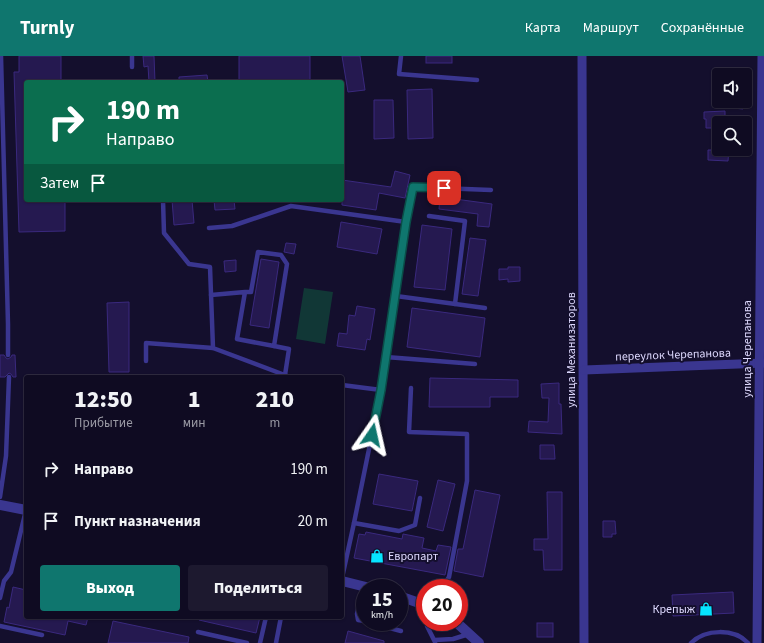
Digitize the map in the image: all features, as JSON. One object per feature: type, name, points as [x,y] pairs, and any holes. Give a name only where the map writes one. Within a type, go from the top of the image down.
[{"type":"street","name":"улица Механизаторов","points":[[582,56],[584,643]]},
{"type":"street","name":"улица Черепанова","points":[[757,643],[761,363],[762,56]]},
{"type":"street","name":"переулок Черепанова","points":[[584,370],[761,363]]},
{"type":"street","points":[[0,505],[24,510]]},
{"type":"street","points":[[344,581],[356,584]]},
{"type":"street","points":[[466,631],[479,643]]},
{"type":"lane","points":[[1,56],[8,355]]},
{"type":"lane","points":[[132,56],[132,67]]},
{"type":"lane","points":[[401,56],[399,74],[477,80]]},
{"type":"lane","points":[[344,570],[381,390],[406,222],[413,187],[491,190]]},
{"type":"lane","points":[[163,202],[164,233],[189,264],[210,267],[213,348]]},
{"type":"lane","points":[[209,228],[232,226],[290,206],[406,222]]},
{"type":"lane","points":[[429,216],[465,221],[454,304]]},
{"type":"lane","points":[[211,295],[251,292],[258,252],[281,255],[287,264],[274,346]]},
{"type":"lane","points":[[245,292],[237,339],[289,349],[287,375]]},
{"type":"lane","points":[[396,296],[485,308]]},
{"type":"lane","points":[[146,361],[146,344],[213,348],[284,375]]},
{"type":"lane","points":[[386,357],[475,364]]},
{"type":"lane","points":[[0,497],[6,456],[9,377]]},
{"type":"lane","points":[[344,385],[381,390]]},
{"type":"lane","points":[[411,388],[410,432],[467,434],[467,481],[448,579]]},
{"type":"lane","points":[[354,523],[399,531],[415,525],[420,498]]},
{"type":"lane","points":[[0,598],[4,581],[11,572],[24,518]]},
{"type":"lane","points":[[260,643],[266,619]]},
{"type":"lane","points":[[276,643],[281,619]]},
{"type":"lane","points":[[0,626],[42,635]]},
{"type":"lane","points":[[430,631],[435,642],[470,634]]},
{"type":"lane","points":[[198,632],[247,643]]},
{"type":"lane","points":[[691,643],[700,636],[716,632],[729,633],[743,637],[748,643]]},
{"type":"green space","points":[[304,288],[333,292],[325,344],[296,339]]},
{"type":"building","points":[[19,56],[61,56],[61,80],[24,80],[24,202],[65,202],[65,231],[19,232],[14,72],[19,72]]},
{"type":"building","points":[[143,56],[154,56],[155,80],[149,80],[148,66],[144,67]]},
{"type":"building","points":[[239,56],[310,56],[310,80],[239,80]]},
{"type":"building","points":[[342,56],[360,56],[365,90],[348,92]]},
{"type":"building","points":[[426,56],[452,56],[452,63],[426,63]]},
{"type":"building","points":[[207,75],[208,80],[179,80],[179,77]]},
{"type":"building","points":[[432,89],[433,138],[408,139],[407,90]]},
{"type":"building","points":[[374,100],[393,100],[394,138],[374,139]]},
{"type":"building","points":[[725,111],[725,116],[712,116],[712,128],[706,128],[704,112]]},
{"type":"building","points":[[708,150],[712,150],[712,156],[728,156],[728,161],[708,160]]},
{"type":"building","points":[[395,171],[410,175],[405,198],[379,193],[376,210],[342,205],[342,202],[344,202],[344,180],[391,187]]},
{"type":"building","points":[[440,197],[492,204],[489,227],[477,226],[478,214],[439,209]]},
{"type":"building","points":[[172,202],[192,202],[194,223],[174,225]]},
{"type":"building","points":[[214,202],[234,202],[235,209],[215,210]]},
{"type":"building","points":[[341,222],[382,229],[377,254],[337,247]]},
{"type":"building","points":[[422,225],[452,229],[445,290],[414,287]]},
{"type":"building","points":[[470,238],[486,240],[478,296],[462,294]]},
{"type":"building","points":[[286,243],[296,244],[294,254],[284,252]]},
{"type":"building","points":[[261,259],[279,262],[269,328],[250,325]]},
{"type":"building","points":[[236,260],[236,271],[225,272],[224,261]]},
{"type":"building","points":[[508,267],[520,267],[520,281],[508,282],[508,279],[499,280],[499,269],[508,269]]},
{"type":"building","points":[[129,302],[129,372],[109,372],[107,303]]},
{"type":"building","points":[[357,306],[375,309],[370,340],[367,339],[365,350],[337,346],[339,333],[347,334],[349,315],[355,316]]},
{"type":"building","points":[[412,308],[485,318],[480,357],[407,347]]},
{"type":"building","points":[[0,355],[4,355],[8,359],[12,355],[15,355],[16,377],[13,377],[9,373],[5,377],[0,377]]},
{"type":"building","points":[[430,378],[518,380],[518,397],[490,397],[490,407],[429,407]]},
{"type":"building","points":[[559,383],[559,404],[561,404],[562,434],[528,432],[529,421],[548,422],[549,398],[542,398],[541,384]]},
{"type":"building","points":[[540,445],[554,445],[555,459],[540,459]]},
{"type":"building","points":[[379,474],[418,481],[412,511],[373,504]]},
{"type":"building","points":[[438,480],[455,484],[443,531],[427,527]]},
{"type":"building","points":[[475,490],[500,495],[483,577],[454,571],[458,549],[463,549]]},
{"type":"building","points":[[547,492],[562,492],[562,570],[544,570],[543,550],[534,550],[534,539],[548,539]]},
{"type":"building","points":[[603,521],[615,521],[616,534],[612,534],[612,537],[603,537]]},
{"type":"building","points":[[366,532],[402,539],[403,534],[424,538],[422,548],[436,551],[438,545],[451,547],[445,575],[354,558],[359,534],[365,535]]},
{"type":"building","points":[[13,587],[24,590],[24,619],[88,619],[86,625],[68,621],[65,635],[4,622],[7,607],[9,608]]},
{"type":"building","points":[[733,592],[734,613],[673,616],[672,595]]},
{"type":"building","points":[[199,619],[260,619],[256,633]]},
{"type":"building","points":[[113,621],[189,637],[188,643],[108,643]]},
{"type":"building","points":[[537,623],[553,623],[553,637],[537,637]]},
{"type":"building","points":[[348,631],[384,641],[384,643],[345,643]]},
{"type":"place","name":"Европарт","points":[[377,556]]},
{"type":"place","name":"Крепыж","points":[[706,609]]},
{"type":"route","points":[[372,435],[381,390],[406,222],[413,187],[444,188]]}]
